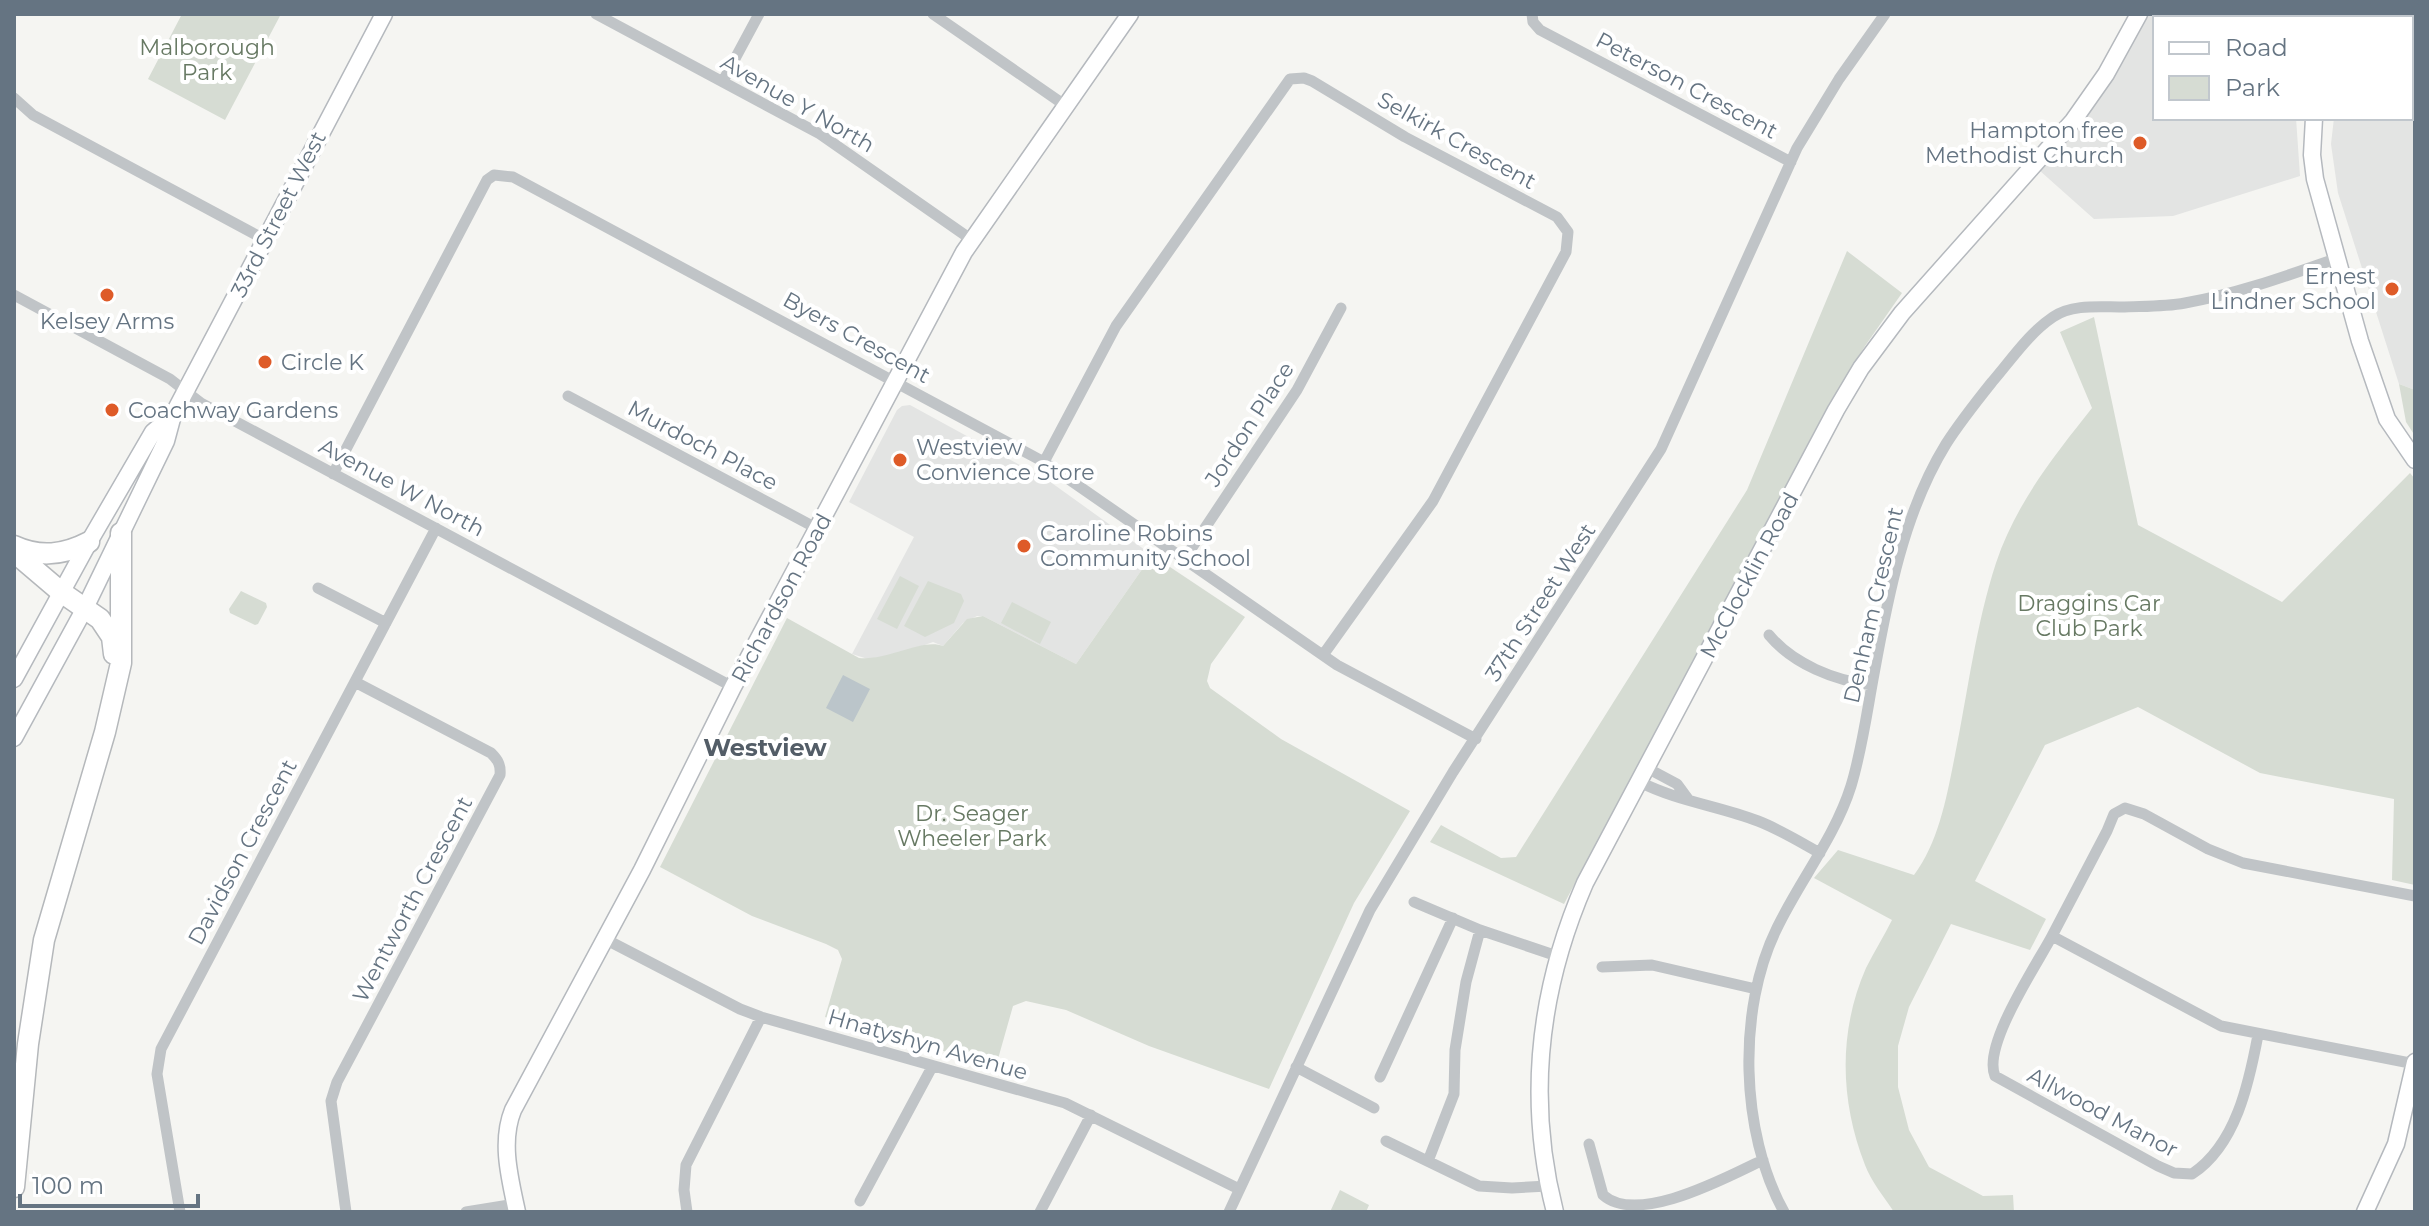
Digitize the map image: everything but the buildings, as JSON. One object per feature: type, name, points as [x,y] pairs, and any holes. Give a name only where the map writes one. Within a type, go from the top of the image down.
[{"type":"highway","points":[[14,1187],[28,1044],[41,955],[51,907],[94,768],[121,663],[121,533]]},
{"type":"highway","points":[[14,546],[35,553],[56,554],[66,553],[89,542]]},
{"type":"highway","points":[[14,552],[108,628],[114,647],[112,680],[94,768]]},
{"type":"street","name":"33rd Street West","points":[[14,738],[85,608],[166,441],[173,415],[384,14]]},
{"type":"street","name":"Avenue Y North","points":[[596,14],[820,134],[972,240]]},
{"type":"street","points":[[723,81],[759,14]]},
{"type":"street","points":[[933,14],[1066,106]]},
{"type":"street","name":"Richardson Road","points":[[516,1208],[506,1143],[509,1120],[733,687],[972,240],[1130,14]]},
{"type":"street","name":"Peterson Crescent","points":[[1532,14],[1533,22],[1540,30],[1791,162]]},
{"type":"street","name":"37th Street West","points":[[1229,1212],[1370,910],[1661,449],[1791,162],[1839,79],[1885,14]]},
{"type":"street","name":"McClocklin Road","points":[[1555,1212],[1548,1186],[1540,1125],[1539,1065],[1545,1009],[1557,956],[1585,883],[1861,368],[1902,313],[2073,121],[2106,74],[2139,14]]},
{"type":"street","name":"Selkirk Crescent","points":[[1044,462],[1112,334],[1290,79],[1312,81],[1405,137],[1557,217],[1568,232],[1566,252],[1446,478],[1323,655]]},
{"type":"street","points":[[14,98],[33,115],[264,239]]},
{"type":"street","points":[[2314,120],[2312,155],[2315,179],[2360,341],[2387,419],[2415,460]]},
{"type":"street","name":"Byers Crescent","points":[[333,474],[487,180],[494,175],[513,177],[1044,462],[1346,670],[1476,739]]},
{"type":"street","name":"Denham Crescent","points":[[1784,1212],[1763,1160],[1751,1096],[1756,989],[1770,944],[1846,803],[1903,546],[1920,497],[1945,446],[2039,329],[2064,311],[2192,302],[2338,258]]},
{"type":"street","name":"Avenue W North","points":[[14,295],[110,345],[186,390],[201,403],[733,687]]},
{"type":"street","name":"Jordon Place","points":[[1185,558],[1297,390],[1341,308]]},
{"type":"street","name":"Murdoch Place","points":[[568,396],[818,529]]},
{"type":"street","name":"33rd Street West","points":[[14,679],[153,432],[173,415]]},
{"type":"street","name":"Davidson Crescent","points":[[180,1212],[157,1074],[161,1049],[436,528]]},
{"type":"street","points":[[318,588],[386,623]]},
{"type":"street","points":[[1769,635],[1788,655],[1801,662],[1846,680],[1872,685]]},
{"type":"street","name":"Wentworth Crescent","points":[[346,1212],[332,1121],[334,1091],[500,775],[496,757],[491,753],[355,682]]},
{"type":"street","points":[[1644,775],[1670,796],[1757,821],[1820,853]]},
{"type":"street","points":[[2365,1212],[2396,1144],[2415,1063],[2258,1035],[2207,1020],[2052,936],[2114,814],[2125,808],[2144,814],[2208,849],[2243,863],[2415,896]]},
{"type":"street","points":[[1414,902],[1480,930],[1557,956]]},
{"type":"street","points":[[1380,1077],[1453,918]]},
{"type":"street","points":[[1428,1161],[1454,1094],[1455,1050],[1466,982],[1480,930]]},
{"type":"street","name":"Allwood Manor","points":[[2052,936],[1997,1038],[1991,1058],[1995,1076],[2158,1166],[2174,1173],[2192,1174],[2213,1154],[2246,1090],[2258,1035]]},
{"type":"street","name":"Hnatyshyn Avenue","points":[[605,939],[761,1017],[1065,1103],[1239,1189]]},
{"type":"street","points":[[1602,967],[1652,965],[1756,989]]},
{"type":"street","points":[[687,1212],[684,1190],[686,1165],[761,1017]]},
{"type":"street","points":[[860,1201],[932,1067]]},
{"type":"street","points":[[1296,1067],[1374,1108]]},
{"type":"street","points":[[1040,1212],[1091,1115]]},
{"type":"street","points":[[1386,1141],[1479,1186],[1548,1186]]},
{"type":"street","points":[[1589,1144],[1603,1195],[1609,1201],[1624,1206],[1682,1198],[1763,1160]]},
{"type":"street","points":[[466,1212],[516,1208]]},
{"type":"shaded area","points":[[2148,14],[2336,14],[2153,16],[2153,120],[2296,120],[2300,176],[2173,216],[2094,219],[2039,170],[2106,88]]},
{"type":"shaded area","name":"Ernest Lindner School","points":[[2415,31],[2415,390],[2399,384],[2338,193],[2331,144],[2334,120],[2413,120]]},
{"type":"shaded area","name":"Caroline Robins Community School","points":[[910,405],[1049,481],[1152,555],[1076,664],[983,616],[963,623],[943,646],[933,642],[899,654],[868,659],[852,654],[914,537],[849,502],[897,410]]},
{"type":"shaded area","points":[[843,675],[870,689],[853,722],[826,708]]},
{"type":"green space","name":"Malborough Park","points":[[182,14],[281,14],[225,120],[148,79]]},
{"type":"green space","points":[[1847,251],[1902,293],[1829,404],[1564,904],[1430,842],[1441,825],[1501,858],[1516,857],[1747,490]]},
{"type":"green space","name":"Draggins Car Club Park","points":[[2094,317],[2138,525],[2282,602],[2410,473],[2415,479],[2415,885],[2392,880],[2394,799],[2260,773],[2138,707],[2045,745],[1975,881],[2046,919],[2030,950],[1951,924],[1909,1007],[1898,1046],[1898,1087],[1909,1130],[1929,1167],[1983,1196],[2013,1195],[2014,1212],[1894,1212],[1871,1177],[1857,1141],[1847,1091],[1846,1066],[1847,1042],[1857,992],[1892,920],[1814,878],[1838,850],[1914,875],[1930,848],[1945,802],[1989,586],[2004,541],[2025,500],[2050,462],[2092,408],[2060,332]]},
{"type":"green space","points":[[2399,384],[2415,390],[2415,436],[2406,422]]},
{"type":"green space","name":"Dr. Seager Wheeler Park","points":[[1152,555],[1245,617],[1211,664],[1207,681],[1210,688],[1281,739],[1410,811],[1354,903],[1269,1089],[1149,1046],[1066,1010],[1026,1001],[1013,1006],[996,1066],[825,1017],[842,959],[838,950],[752,916],[660,867],[787,618],[859,658],[870,658],[925,645],[943,646],[967,619],[983,616],[1076,664]]},
{"type":"green space","points":[[900,576],[919,586],[897,629],[877,619]]},
{"type":"green space","points":[[928,581],[961,594],[964,601],[954,623],[925,637],[904,626]]},
{"type":"green space","points":[[241,591],[266,603],[258,624],[230,613],[229,609]]},
{"type":"green space","points":[[1012,602],[1051,622],[1040,644],[1001,623]]},
{"type":"green space","points":[[1340,1190],[1369,1205],[1366,1212],[1330,1212]]},
{"type":"place","name":"Hampton free Methodist Church","points":[[2140,143]]},
{"type":"place","name":"Ernest Lindner School","points":[[2392,289]]},
{"type":"place","name":"Kelsey Arms","points":[[107,295]]},
{"type":"place","name":"Circle K","points":[[265,362]]},
{"type":"place","name":"Coachway Gardens","points":[[112,410]]},
{"type":"place","name":"Westview Convience Store","points":[[900,460]]},
{"type":"place","name":"Caroline Robins Community School","points":[[1024,546]]},
{"type":"district","name":"Westview","points":[[765,748]]}]
